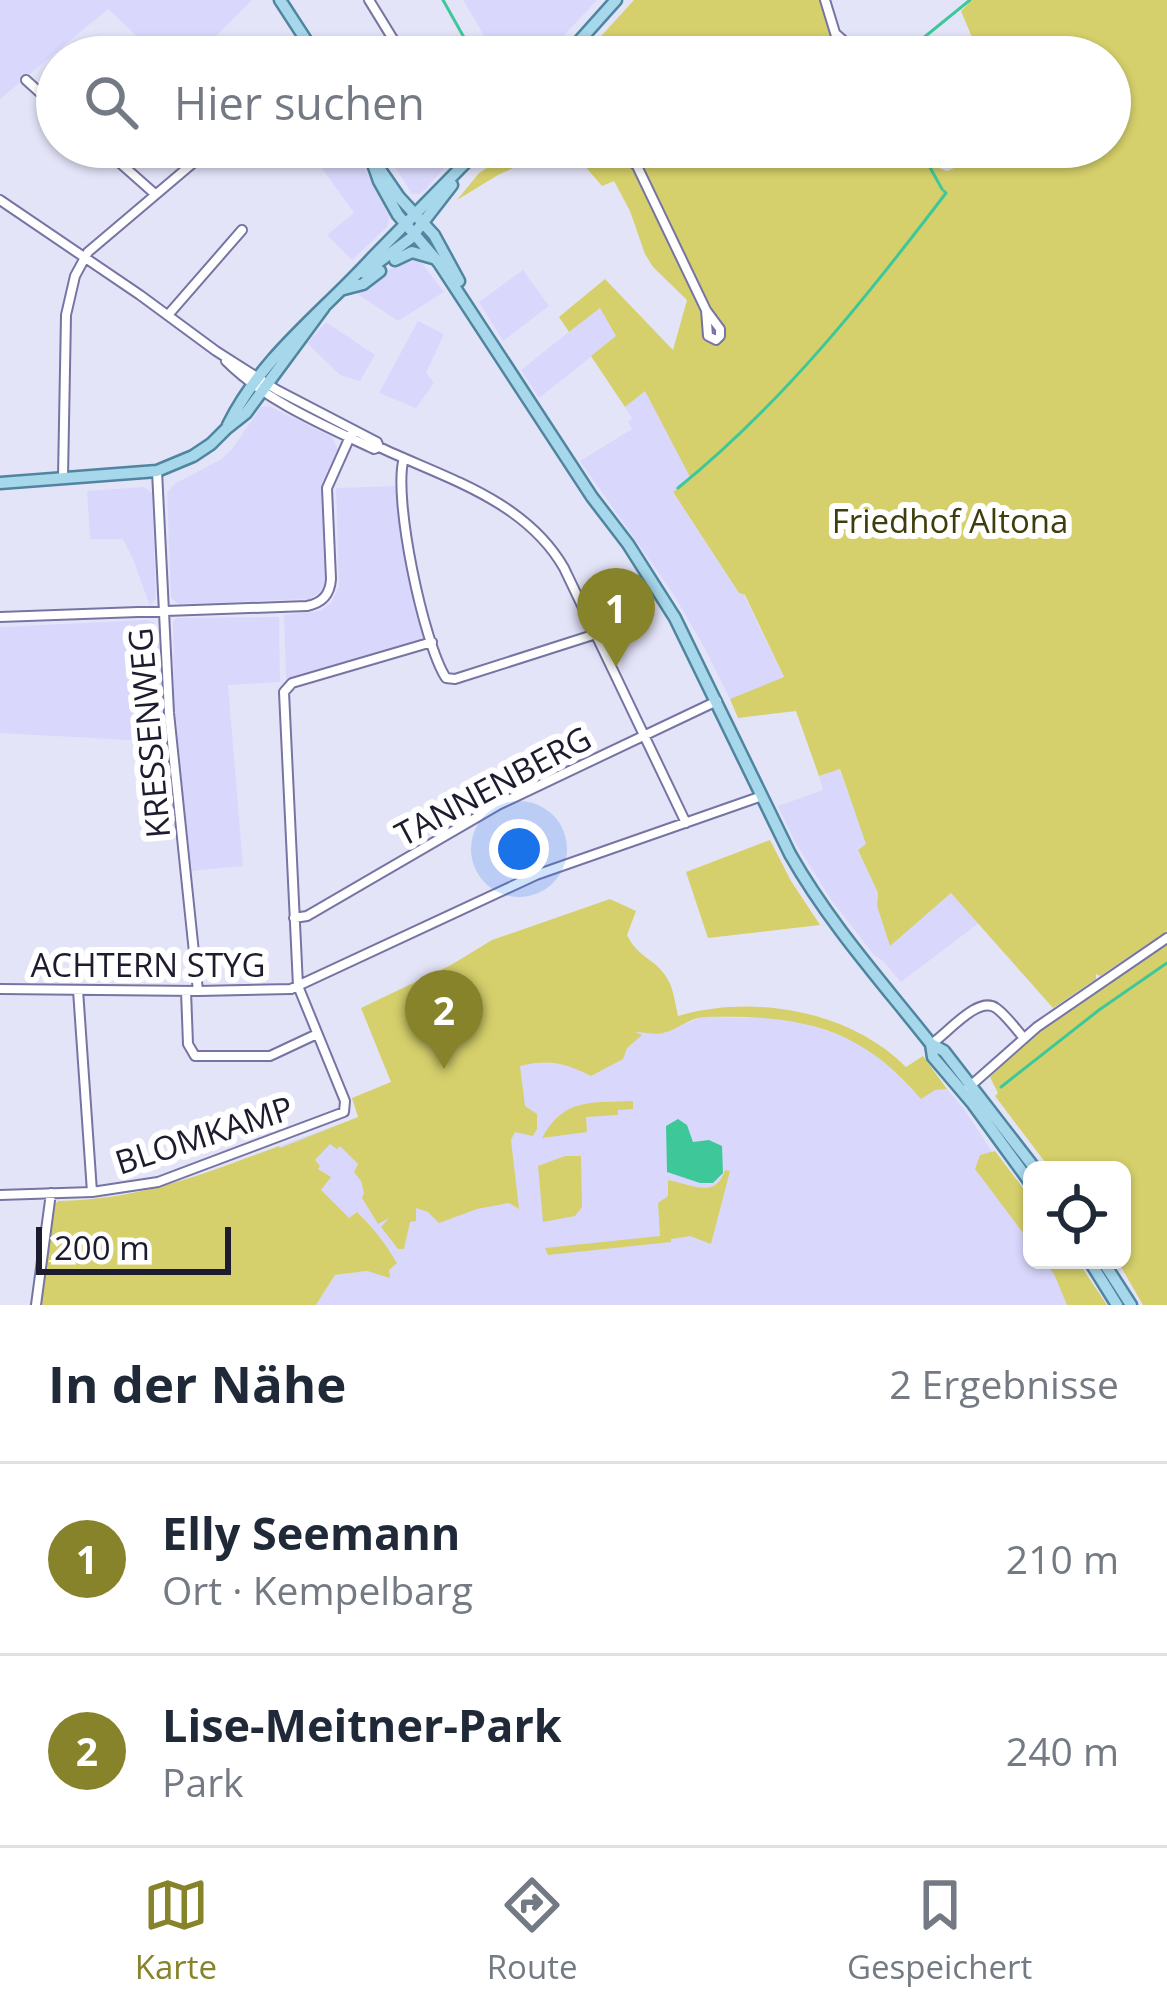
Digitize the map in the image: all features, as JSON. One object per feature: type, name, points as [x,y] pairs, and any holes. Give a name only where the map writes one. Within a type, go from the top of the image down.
[{"type":"main road","points":[[280,0],[303,36]]},
{"type":"main road","points":[[584,36],[616,0]]},
{"type":"main road","points":[[375,168],[379,181],[441,247],[473,315]]},
{"type":"main road","points":[[0,483],[157,470],[212,444],[298,329],[358,275],[385,260],[463,168]]},
{"type":"main road","points":[[415,224],[675,618],[790,854],[818,901],[931,1044],[933,1057],[1028,1161]]},
{"type":"main road","points":[[342,290],[363,284],[408,252],[436,259]]},
{"type":"main road","points":[[966,1089],[1023,1172]]},
{"type":"main road","points":[[1095,1269],[1117,1305]]},
{"type":"main road","points":[[1108,1269],[1131,1305]]},
{"type":"street","points":[[369,0],[391,36]]},
{"type":"street","points":[[825,0],[839,36]]},
{"type":"street","points":[[26,80],[36,89]]},
{"type":"street","points":[[126,168],[156,194]]},
{"type":"street","points":[[64,478],[70,290],[84,258],[187,168]]},
{"type":"street","points":[[638,168],[706,310]]},
{"type":"street","points":[[0,200],[261,384],[379,447],[464,483],[532,528],[559,558],[686,823]]},
{"type":"street","points":[[168,315],[242,230]]},
{"type":"street","points":[[0,616],[307,606],[325,598],[331,579],[327,488],[351,433]]},
{"type":"street","points":[[404,458],[401,510],[444,675],[450,679],[596,634]]},
{"type":"street","name":"KRESSENWEG","points":[[157,470],[173,762],[198,991]]},
{"type":"street","points":[[186,991],[188,1045],[195,1056],[270,1056],[317,1034],[298,986],[284,689],[432,642]]},
{"type":"street","name":"TANNENBERG","points":[[294,918],[307,916],[497,805],[717,701]]},
{"type":"street","name":"ACHTERN STYG","points":[[0,988],[198,991],[298,986],[536,874],[762,796]]},
{"type":"street","points":[[966,1089],[1023,1037],[1167,938]]},
{"type":"street","points":[[78,990],[92,1192]]},
{"type":"street","points":[[931,1044],[986,1004],[995,1007],[1023,1037]]},
{"type":"street","name":"BLOMKAMP","points":[[0,1196],[128,1188],[178,1175],[337,1116],[346,1109],[317,1034]]},
{"type":"street","points":[[36,1305],[51,1193]]},
{"type":"shaded area","points":[[0,0],[252,0],[216,36],[137,36],[108,9],[76,36],[36,36],[36,69],[0,99]]},
{"type":"shaded area","points":[[463,0],[597,0],[564,36],[484,36]]},
{"type":"shaded area","points":[[322,168],[364,168],[390,215],[387,227],[352,260],[327,235],[354,213]]},
{"type":"shaded area","points":[[396,168],[444,168],[426,189],[412,194]]},
{"type":"shaded area","points":[[412,257],[444,292],[398,321],[356,293],[396,265]]},
{"type":"shaded area","points":[[523,270],[549,306],[503,341],[479,302]]},
{"type":"shaded area","points":[[600,307],[617,336],[539,398],[521,370]]},
{"type":"shaded area","points":[[418,321],[444,334],[426,373],[434,383],[416,408],[379,393]]},
{"type":"shaded area","points":[[326,322],[375,355],[360,381],[340,375],[307,343]]},
{"type":"shaded area","points":[[645,390],[690,477],[673,493],[744,595],[784,678],[730,699],[672,592],[580,461],[632,429],[625,407]]},
{"type":"shaded area","points":[[269,406],[332,437],[338,449],[321,485],[322,591],[309,599],[179,604],[171,598],[167,492],[220,460],[261,407]]},
{"type":"shaded area","points":[[395,486],[401,544],[424,632],[420,640],[286,679],[284,615],[320,611],[331,603],[339,586],[336,488]]},
{"type":"shaded area","points":[[144,487],[152,493],[156,598],[150,606],[123,539],[90,539],[87,491]]},
{"type":"shaded area","points":[[279,617],[280,682],[228,685],[243,866],[192,871],[174,717],[173,622],[176,618]]},
{"type":"shaded area","points":[[154,622],[158,631],[165,742],[0,733],[0,627]]},
{"type":"shaded area","points":[[839,768],[867,845],[858,850],[878,893],[877,906],[890,945],[951,893],[979,923],[901,982],[832,901],[778,806],[823,790],[819,776]]},
{"type":"shaded area","points":[[539,1017],[664,1033],[702,1017],[766,1018],[808,1024],[853,1040],[885,1060],[921,1098],[947,1089],[1023,1198],[1023,1269],[1072,1269],[1095,1305],[316,1305],[335,1275],[367,1271],[390,1277],[353,1226],[316,1227],[301,1204],[279,1146],[343,1123],[382,1221],[387,1216],[397,1223],[416,1220],[415,1206],[502,1075],[499,1033]]},
{"type":"shaded area","points":[[678,1119],[687,1125],[693,1142],[709,1140],[722,1146],[723,1173],[713,1183],[667,1172],[666,1126]]},
{"type":"green space","points":[[634,0],[820,0],[831,36],[601,36]]},
{"type":"green space","name":"Friedhof Altona","points":[[972,0],[1167,0],[1167,931],[1100,976],[1096,974],[1096,979],[1053,1008],[951,893],[890,946],[877,906],[878,893],[858,850],[866,844],[840,769],[819,776],[796,711],[738,718],[730,699],[784,677],[745,595],[739,593],[673,492],[690,477],[645,391],[625,407],[591,356],[616,336],[600,308],[569,332],[559,317],[605,279],[673,350],[687,300],[645,254],[614,181],[602,186],[586,168],[1131,168],[1131,36],[971,36],[961,11]]},
{"type":"green space","name":"Friedhof Altona","points":[[487,168],[513,168],[457,200]]},
{"type":"green space","points":[[770,840],[820,925],[708,938],[686,872]]},
{"type":"green space","points":[[610,899],[636,911],[627,935],[667,978],[678,1016],[768,1007],[829,1020],[857,1032],[906,1067],[923,1056],[947,1089],[921,1099],[898,1074],[850,1040],[798,1023],[706,1017],[663,1033],[635,1032],[642,1035],[627,1048],[623,1059],[591,1076],[557,1064],[520,1066],[525,1106],[537,1114],[537,1129],[533,1136],[515,1132],[511,1140],[519,1209],[509,1203],[439,1223],[416,1208],[416,1221],[410,1222],[404,1249],[398,1249],[381,1227],[389,1218],[378,1224],[362,1198],[361,1181],[354,1172],[358,1164],[340,1146],[330,1144],[315,1160],[318,1169],[331,1177],[321,1190],[349,1218],[357,1212],[378,1236],[397,1263],[389,1270],[390,1278],[367,1271],[335,1275],[316,1305],[41,1305],[58,1201],[117,1196],[171,1184],[358,1117],[352,1098],[391,1082],[361,1008],[492,940]]},
{"type":"green space","points":[[1167,944],[1167,1305],[1143,1305],[1122,1269],[1131,1269],[1131,1161],[1044,1161],[995,1096],[998,1093],[990,1077],[1024,1043]]},
{"type":"green space","points":[[633,1101],[633,1109],[618,1110],[618,1115],[586,1117],[587,1132],[542,1138],[570,1109]]},
{"type":"green space","points":[[995,1151],[1023,1188],[1023,1233],[975,1169],[980,1155]]},
{"type":"green space","points":[[565,1156],[581,1156],[582,1207],[575,1216],[543,1222],[538,1166]]},
{"type":"green space","points":[[725,1170],[730,1171],[711,1244],[690,1236],[548,1255],[545,1248],[660,1236],[658,1203],[668,1196],[668,1180],[709,1187],[716,1185]]},
{"type":"green space","points":[[1050,1269],[1083,1269],[1107,1305],[1067,1305]]},
{"type":"waterway","points":[[443,0],[463,36]]},
{"type":"waterway","points":[[926,36],[970,0]]},
{"type":"waterway","points":[[930,168],[942,189]]},
{"type":"waterway","points":[[678,488],[752,421],[821,348],[944,191]]},
{"type":"waterway","points":[[1001,1087],[1167,963]]},
{"type":"place","name":"Elly Seemann","points":[[616,667]]},
{"type":"place","name":"Lise-Meitner-Park","points":[[444,1069]]}]
